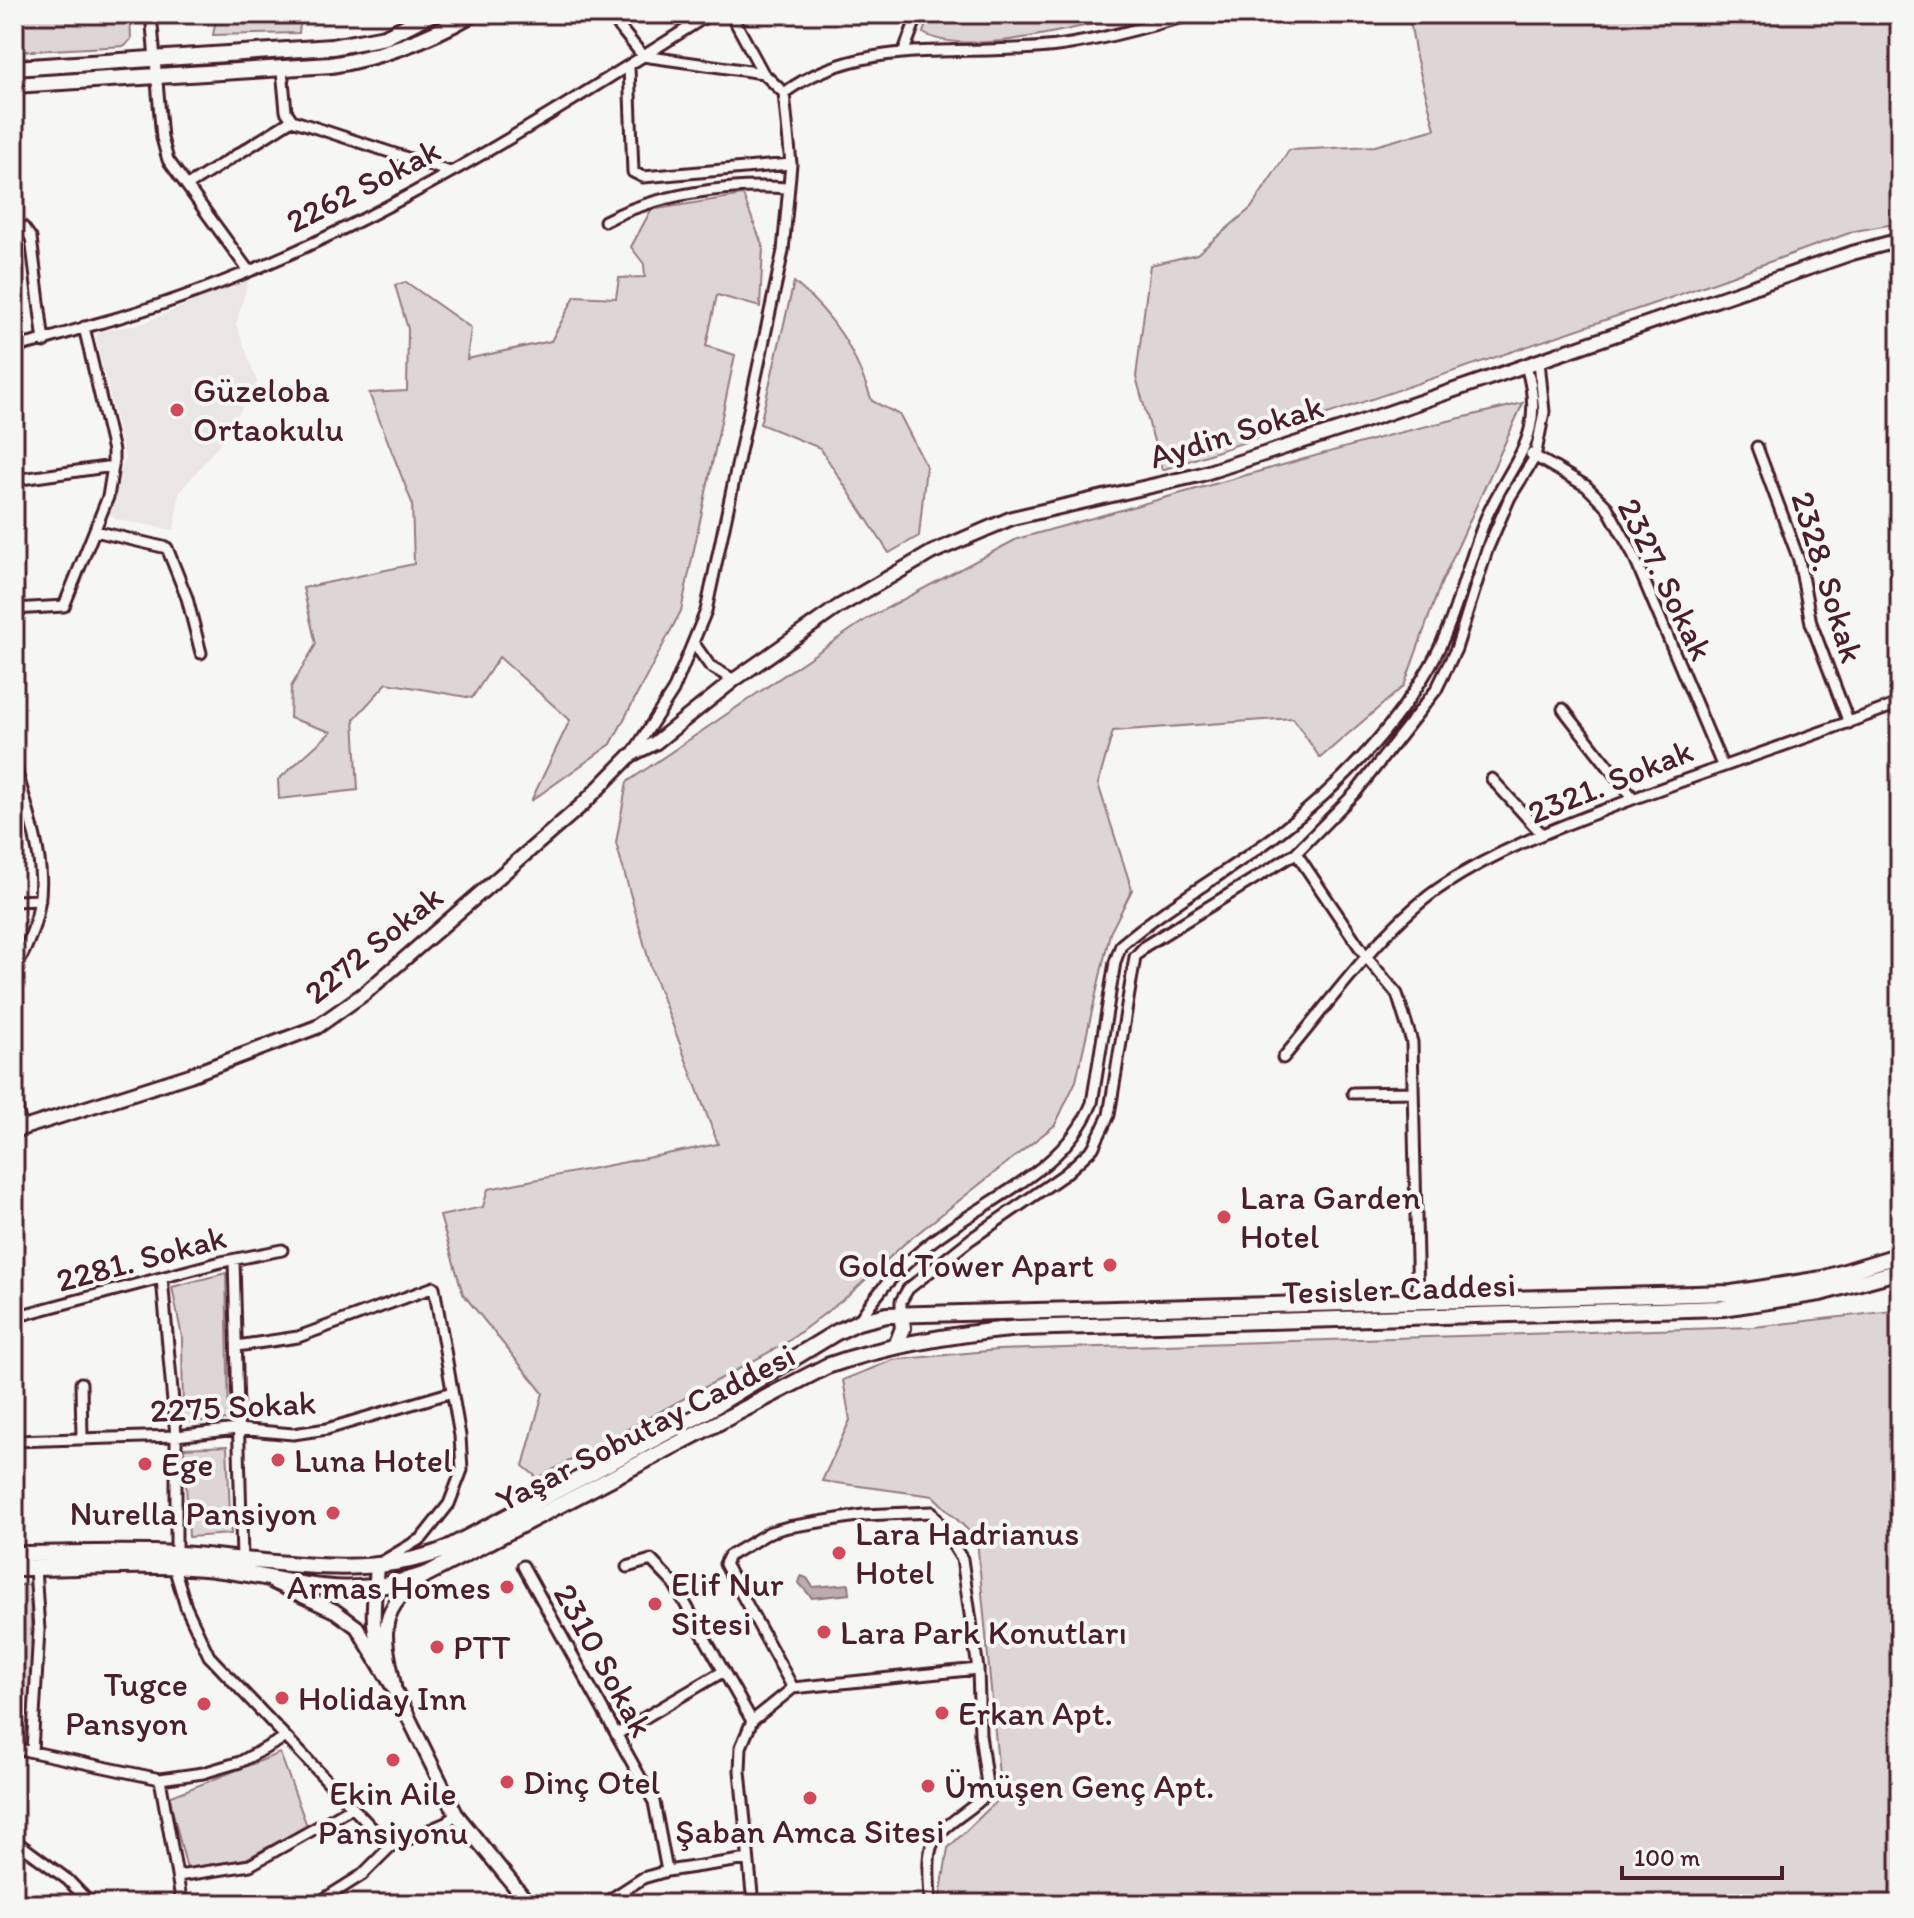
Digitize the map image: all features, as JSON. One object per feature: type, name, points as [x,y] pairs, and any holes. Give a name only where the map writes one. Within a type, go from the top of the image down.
[{"type":"main road","points":[[14,68],[280,53],[362,43],[407,28],[431,14]]},
{"type":"main road","points":[[14,85],[331,65],[419,42],[472,14]]},
{"type":"main road","points":[[14,1568],[175,1560],[242,1559],[377,1566],[409,1562],[444,1550],[700,1415],[858,1322],[901,1313],[1418,1303],[1732,1293],[1822,1279],[1900,1255]]},
{"type":"main road","name":"Tesisler Caddesi","points":[[896,1346],[1020,1328],[1723,1308],[1820,1293],[1900,1271]]},
{"type":"main road","points":[[896,1346],[902,1338],[901,1313]]},
{"type":"main road","points":[[858,1322],[858,1342],[868,1352]]},
{"type":"main road","name":"Yaşar Sobutay Caddesi","points":[[175,1560],[312,1588],[375,1589],[427,1574],[827,1366],[896,1346]]},
{"type":"main road","points":[[14,1554],[175,1560]]},
{"type":"street","points":[[151,14],[162,138],[168,160],[248,270]]},
{"type":"street","points":[[609,14],[643,56],[763,73]]},
{"type":"street","name":"2262 Sokak","points":[[14,347],[44,342],[84,327],[153,309],[406,199],[629,67],[710,14]]},
{"type":"street","points":[[631,755],[656,723],[695,645],[706,611],[783,251],[791,164],[784,93],[763,73],[731,14]]},
{"type":"street","points":[[904,51],[918,14]]},
{"type":"street","points":[[784,93],[801,81],[883,53],[996,52],[1067,45],[1196,14]]},
{"type":"street","points":[[629,67],[633,172],[643,177],[791,164]]},
{"type":"street","points":[[282,70],[286,111],[292,120],[450,172]]},
{"type":"street","points":[[187,186],[292,120]]},
{"type":"street","points":[[605,221],[631,207],[664,201],[753,185],[787,188]]},
{"type":"street","points":[[14,225],[23,227],[31,238],[44,342]]},
{"type":"street","name":"Aydin Sokak","points":[[631,755],[655,743],[734,680],[838,607],[931,553],[1012,518],[1199,475],[1852,253],[1900,240]]},
{"type":"street","points":[[14,609],[64,606],[108,497],[113,451],[84,327]]},
{"type":"street","points":[[901,1313],[901,1301],[908,1289],[971,1239],[1065,1174],[1093,1148],[1109,1115],[1135,957],[1145,946],[1296,853],[1356,792],[1436,690],[1456,649],[1487,550],[1510,497],[1535,457],[1544,412],[1539,361]]},
{"type":"street","points":[[858,1322],[868,1305],[919,1251],[1043,1165],[1084,1124],[1092,1103],[1115,962],[1121,945],[1306,810],[1347,773],[1403,708],[1432,663],[1475,544],[1494,501],[1525,450],[1533,405],[1526,366]]},
{"type":"street","name":"2328. Sokak","points":[[1757,447],[1799,560],[1811,623],[1849,723]]},
{"type":"street","name":"2327. Sokak","points":[[1525,450],[1586,486],[1607,507],[1632,552],[1722,765]]},
{"type":"street","points":[[14,480],[113,466]]},
{"type":"street","points":[[95,531],[167,548],[187,598],[201,653]]},
{"type":"street","points":[[695,645],[710,666],[734,680]]},
{"type":"street","name":"2321. Sokak","points":[[1283,1058],[1367,958],[1420,904],[1444,885],[1542,834],[1722,765],[1900,703]]},
{"type":"street","points":[[1563,709],[1633,798]]},
{"type":"street","name":"2272 Sokak","points":[[18,1130],[190,1075],[317,1027],[389,972],[582,805],[631,755]]},
{"type":"street","points":[[14,762],[40,854],[43,883],[28,946],[14,970]]},
{"type":"street","points":[[1492,779],[1542,834]]},
{"type":"street","points":[[1296,853],[1367,958],[1397,994],[1412,1042],[1418,1303]]},
{"type":"street","points":[[14,901],[40,900]]},
{"type":"street","points":[[1353,1093],[1413,1092]]},
{"type":"street","points":[[14,1096],[18,1130]]},
{"type":"street","name":"2281. Sokak","points":[[14,1317],[282,1250]]},
{"type":"street","points":[[234,1260],[242,1559]]},
{"type":"street","points":[[162,1278],[176,1436],[175,1560],[186,1607],[209,1656],[390,1847]]},
{"type":"street","points":[[237,1346],[298,1337],[434,1287],[449,1393],[460,1436],[462,1470],[452,1496],[422,1538],[377,1566],[373,1634],[396,1692],[456,1814],[529,1904]]},
{"type":"street","points":[[81,1383],[82,1439]]},
{"type":"street","name":"2275 Sokak","points":[[14,1441],[176,1436],[237,1429],[293,1434],[327,1429],[449,1393]]},
{"type":"street","points":[[793,1688],[725,1564],[729,1556],[770,1532],[788,1527],[863,1515],[932,1512],[962,1559],[978,1669],[980,1734],[988,1792],[979,1803],[939,1833],[930,1849],[930,1904]]},
{"type":"street","points":[[627,1567],[651,1560],[674,1584],[752,1721]]},
{"type":"street","name":"2310 Sokak","points":[[523,1566],[654,1802],[667,1871]]},
{"type":"street","points":[[32,1751],[38,1646],[35,1568]]},
{"type":"street","points":[[396,1692],[384,1635],[385,1620],[394,1603],[427,1574]]},
{"type":"street","points":[[270,1581],[348,1618],[357,1627],[396,1692]]},
{"type":"street","points":[[753,1904],[740,1771],[741,1747],[752,1721],[793,1688],[978,1669]]},
{"type":"street","points":[[617,1734],[724,1671]]},
{"type":"street","points":[[14,1748],[160,1779],[203,1773],[240,1762],[284,1738]]},
{"type":"street","points":[[160,1779],[182,1904]]},
{"type":"street","points":[[178,1876],[250,1865],[353,1807]]},
{"type":"street","points":[[316,1904],[362,1875],[390,1847],[446,1823],[456,1814]]},
{"type":"street","points":[[14,1840],[68,1880],[91,1904]]},
{"type":"street","points":[[603,1904],[643,1878],[667,1871],[748,1859]]},
{"type":"shaded area","points":[[14,14],[130,14],[131,39],[125,46],[14,52]]},
{"type":"shaded area","points":[[217,14],[301,14],[299,33],[213,35]]},
{"type":"shaded area","points":[[929,14],[1136,14],[1058,32],[968,43],[943,40],[923,33]]},
{"type":"shaded area","points":[[1409,14],[1900,14],[1900,223],[1855,231],[1667,299],[1162,470],[1136,377],[1150,265],[1197,254],[1251,208],[1289,150],[1375,146],[1435,129],[1416,57]]},
{"type":"shaded area","points":[[743,195],[763,247],[760,307],[717,295],[706,346],[735,355],[681,611],[611,744],[531,801],[570,720],[499,657],[472,698],[387,683],[354,719],[358,790],[279,799],[278,780],[331,732],[290,718],[291,687],[316,644],[303,588],[414,564],[412,503],[369,393],[407,391],[408,329],[395,285],[406,282],[471,328],[467,359],[551,341],[575,296],[616,298],[619,278],[645,277],[644,264],[631,247],[651,210]]},
{"type":"shaded area","name":"Güzeloba Ortaokulu","points":[[249,278],[236,324],[257,382],[224,438],[179,493],[174,530],[115,519],[107,510],[125,459],[96,338],[98,332],[144,323]]},
{"type":"shaded area","points":[[794,282],[833,322],[851,350],[872,401],[900,415],[926,466],[919,536],[889,553],[820,448],[760,424]]},
{"type":"shaded area","points":[[1523,403],[1440,586],[1404,686],[1320,758],[1293,718],[1113,731],[1098,784],[1132,890],[1110,933],[1076,1081],[1055,1125],[904,1244],[849,1295],[786,1343],[538,1478],[523,1466],[543,1393],[463,1294],[440,1216],[483,1207],[488,1189],[718,1144],[651,968],[616,843],[627,782],[868,618],[1017,539],[1390,435]]},
{"type":"shaded area","points":[[226,1273],[229,1420],[183,1422],[182,1337],[172,1287]]},
{"type":"shaded area","points":[[1900,1310],[1900,1904],[939,1904],[948,1848],[1001,1797],[977,1539],[933,1496],[822,1481],[850,1420],[843,1380],[893,1360],[998,1350],[1754,1327]]},
{"type":"shaded area","points":[[227,1446],[231,1534],[189,1537],[184,1448]]},
{"type":"shaded area","points":[[801,1576],[807,1578],[813,1587],[849,1584],[850,1594],[812,1598],[799,1583]]},
{"type":"shaded area","points":[[14,1585],[30,1585],[33,1710],[26,1744],[14,1742]]},
{"type":"shaded area","points":[[280,1753],[307,1826],[246,1859],[187,1869],[169,1797]]},
{"type":"place","name":"Güzeloba Ortaokulu","points":[[177,410]]},
{"type":"place","name":"Lara Garden Hotel","points":[[1224,1217]]},
{"type":"place","name":"Gold Tower Apart","points":[[1110,1265]]},
{"type":"place","name":"Luna Hotel","points":[[278,1460]]},
{"type":"place","name":"Ege","points":[[145,1464]]},
{"type":"place","name":"Nurella Pansiyon","points":[[333,1513]]},
{"type":"place","name":"Lara Hadrianus Hotel","points":[[839,1553]]},
{"type":"place","name":"Armas Homes","points":[[507,1587]]},
{"type":"place","name":"Elif Nur Sitesi","points":[[655,1604]]},
{"type":"place","name":"Lara Park Konutları","points":[[824,1632]]},
{"type":"place","name":"PTT","points":[[437,1647]]},
{"type":"place","name":"Holiday Inn","points":[[282,1698]]},
{"type":"place","name":"Tugce Pansyon","points":[[204,1704]]},
{"type":"place","name":"Erkan Apt.","points":[[942,1713]]},
{"type":"place","name":"Ekin Aile Pansiyonu","points":[[393,1760]]},
{"type":"place","name":"Dinç Otel","points":[[507,1782]]},
{"type":"place","name":"Ümüşen Genç Apt.","points":[[928,1786]]},
{"type":"place","name":"Şaban Amca Sitesi","points":[[810,1798]]}]
